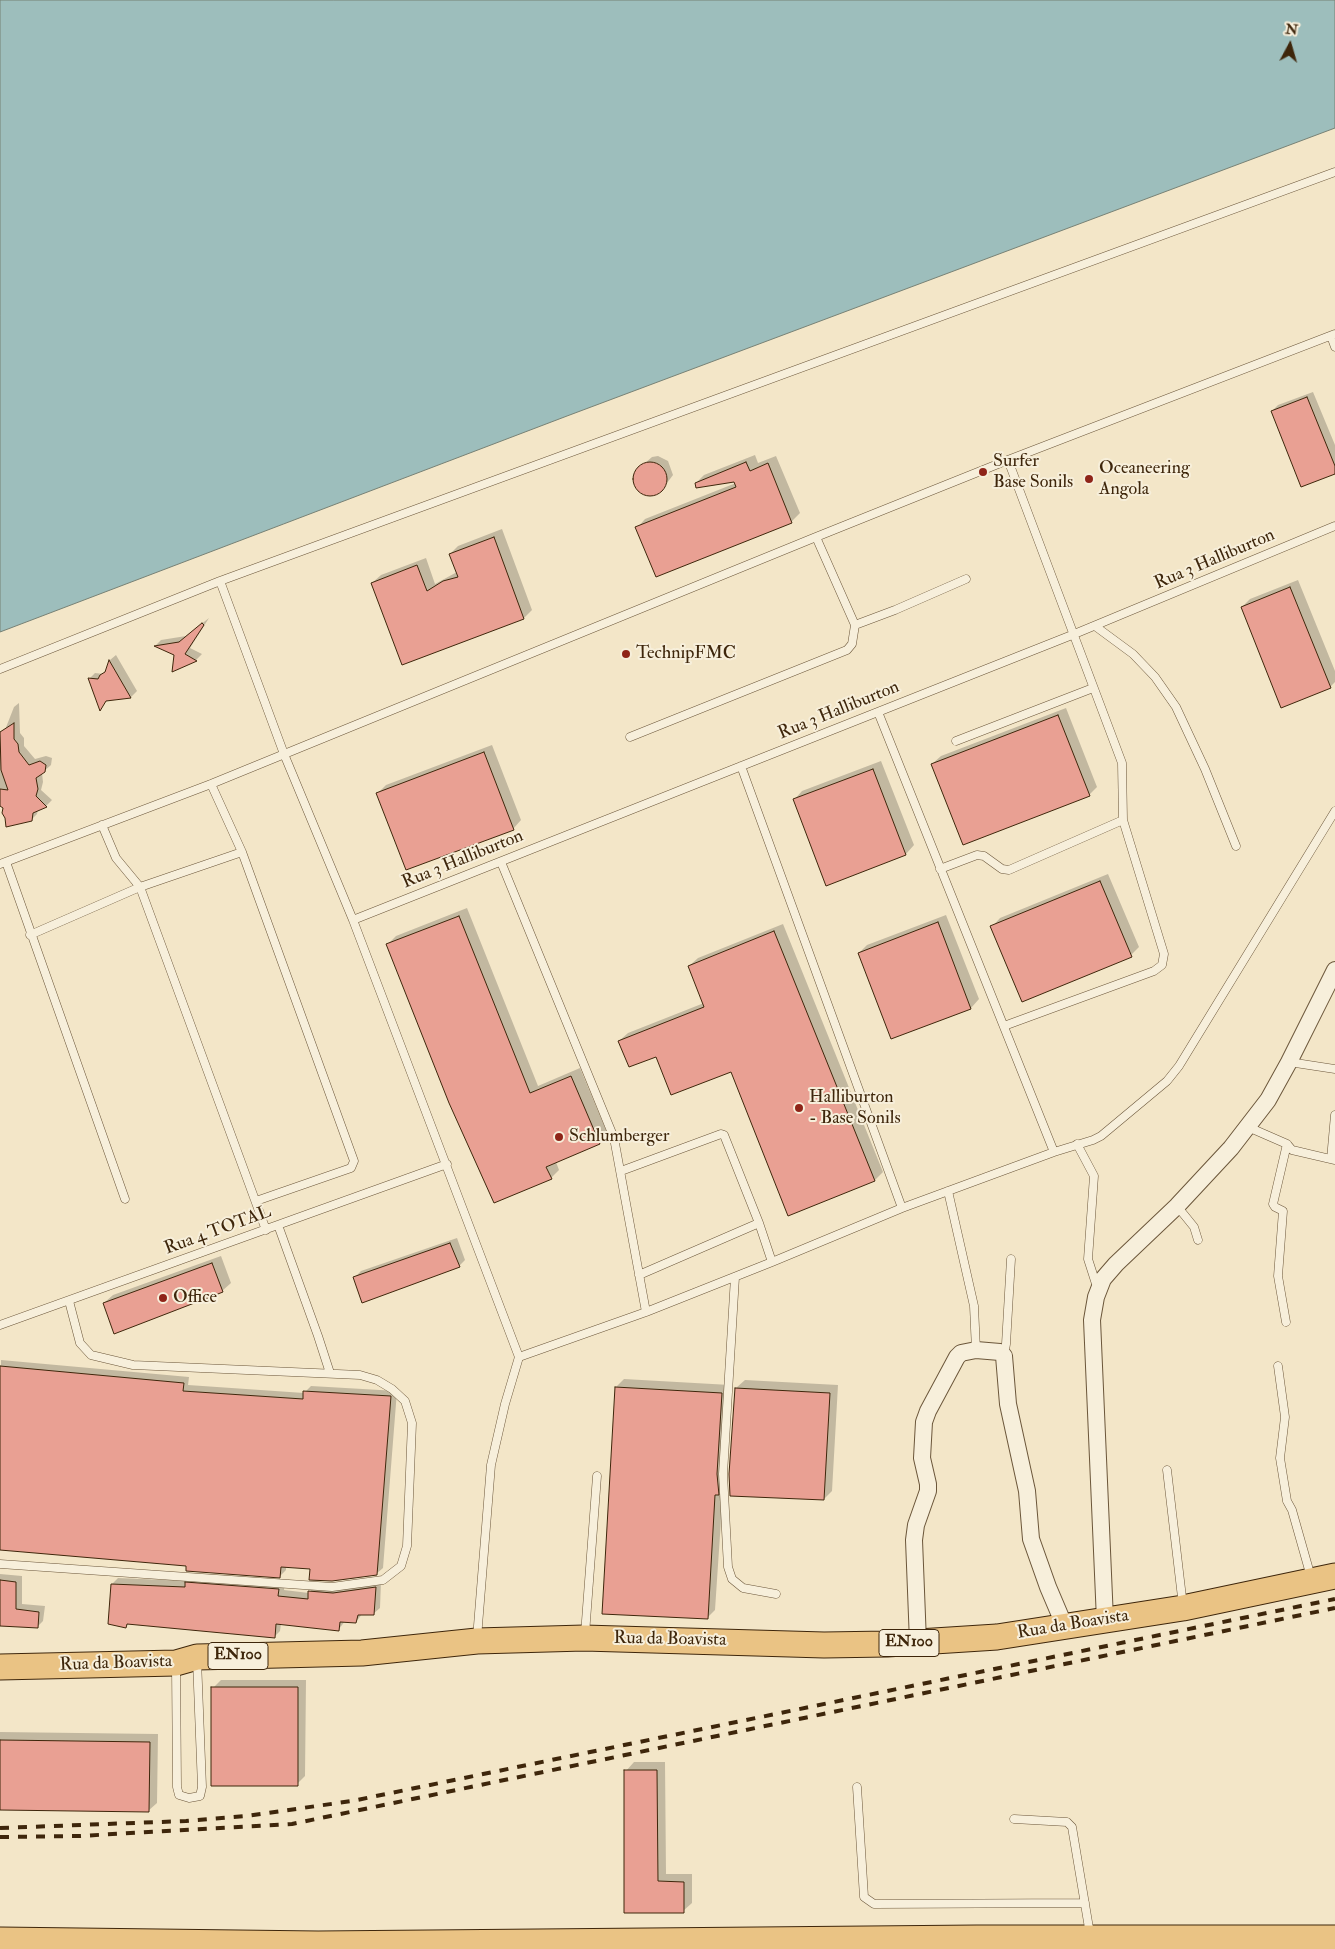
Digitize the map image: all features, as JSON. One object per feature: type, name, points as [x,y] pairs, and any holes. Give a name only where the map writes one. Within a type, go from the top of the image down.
[{"type":"main road","name":"Rua da Boavista","points":[[0,1668],[362,1653],[477,1641],[584,1638],[824,1645],[997,1637],[1183,1608],[1324,1579]]},
{"type":"main road","points":[[14,1943],[320,1947],[980,1944],[1091,1938],[1189,1943],[1335,1938]]},
{"type":"street","points":[[1105,1620],[1092,1320],[1098,1291],[1103,1279],[1116,1264],[1178,1206],[1231,1148],[1268,1100],[1335,970]]},
{"type":"street","points":[[918,1642],[914,1540],[916,1525],[928,1491],[922,1458],[924,1422],[957,1357],[961,1353],[976,1350],[1000,1352],[1004,1356],[1008,1404],[1027,1491],[1031,1540],[1066,1627]]},
{"type":"lane","points":[[0,669],[220,581],[1335,172]]},
{"type":"lane","points":[[125,1199],[3,863],[211,784],[816,536],[1008,460],[1333,335],[1335,347]]},
{"type":"lane","points":[[1004,1026],[1154,971],[1162,965],[1164,954],[1123,820],[1122,763],[1072,635],[1008,460]]},
{"type":"lane","name":"Rua 3 Halliburton","points":[[353,920],[1095,626],[1335,526]]},
{"type":"lane","points":[[630,737],[847,650],[852,644],[855,624],[816,536]]},
{"type":"lane","points":[[855,624],[895,610],[966,579]]},
{"type":"lane","points":[[220,581],[284,754],[353,920],[519,1357],[505,1404],[491,1465],[477,1641]]},
{"type":"lane","points":[[1095,626],[1133,654],[1155,677],[1176,707],[1205,769],[1236,846]]},
{"type":"lane","points":[[956,740],[1093,688]]},
{"type":"lane","points":[[878,712],[1054,1152]]},
{"type":"lane","points":[[741,766],[902,1208]]},
{"type":"lane","points":[[211,784],[242,852],[354,1161],[350,1168],[256,1201]]},
{"type":"lane","points":[[519,1357],[646,1312],[902,1208],[1101,1136],[1171,1076],[1335,811]]},
{"type":"lane","points":[[940,869],[977,855],[984,856],[1002,869],[1009,870],[1123,820]]},
{"type":"lane","points":[[102,825],[116,858],[140,887],[266,1230]]},
{"type":"lane","points":[[30,935],[140,887],[242,852]]},
{"type":"lane","points":[[501,862],[614,1138],[646,1312]]},
{"type":"lane","points":[[1289,1062],[1335,1069]]},
{"type":"lane","points":[[1248,1127],[1287,1144],[1292,1150],[1333,1160],[1335,1115]]},
{"type":"lane","points":[[621,1171],[721,1134],[724,1135],[759,1223],[772,1262]]},
{"type":"lane","points":[[1077,1144],[1094,1176],[1088,1260],[1098,1291]]},
{"type":"lane","points":[[1286,1322],[1278,1276],[1282,1211],[1275,1207],[1274,1204],[1287,1144]]},
{"type":"lane","name":"Rua 4 TOTAL","points":[[0,1325],[447,1164]]},
{"type":"lane","points":[[948,1191],[974,1306],[976,1350]]},
{"type":"lane","points":[[1178,1206],[1194,1228],[1198,1240]]},
{"type":"lane","points":[[640,1275],[759,1223]]},
{"type":"lane","points":[[278,1225],[330,1373]]},
{"type":"lane","points":[[1004,1356],[1011,1259]]},
{"type":"lane","points":[[735,1276],[723,1474],[728,1567],[732,1579],[744,1588],[776,1594]]},
{"type":"lane","points":[[0,1564],[332,1588],[383,1580],[401,1566],[406,1546],[412,1424],[405,1400],[392,1389],[377,1380],[360,1376],[330,1373],[133,1365],[91,1355],[80,1343],[69,1301]]},
{"type":"lane","points":[[1278,1366],[1285,1418],[1280,1458],[1287,1501],[1324,1579]]},
{"type":"lane","points":[[1167,1470],[1183,1608]]},
{"type":"lane","points":[[584,1638],[597,1476]]},
{"type":"lane","points":[[186,1660],[202,1787],[200,1796],[189,1798],[179,1795],[177,1787],[186,1660]]},
{"type":"lane","points":[[857,1787],[864,1897],[874,1904],[1085,1903]]},
{"type":"lane","points":[[1014,1819],[1067,1822],[1072,1827],[1091,1938]]},
{"type":"water","points":[[0,0],[1335,0],[1335,128],[567,416],[0,632]]},
{"type":"building","points":[[1307,397],[1335,466],[1335,474],[1301,487],[1271,411]]},
{"type":"building","points":[[650,462],[662,467],[667,479],[662,491],[650,496],[638,491],[633,479],[638,467]]},
{"type":"building","points":[[746,462],[750,471],[768,463],[792,523],[656,577],[635,527],[736,487],[734,482],[696,488],[695,483]]},
{"type":"building","points":[[494,537],[524,619],[402,665],[371,583],[417,565],[427,591],[443,581],[458,577],[449,554]]},
{"type":"building","points":[[1290,587],[1331,688],[1281,708],[1241,607]]},
{"type":"building","points":[[202,623],[204,625],[185,654],[197,661],[172,672],[174,655],[154,646],[179,642]]},
{"type":"building","points":[[109,660],[131,698],[106,701],[100,711],[88,678],[98,679],[105,672]]},
{"type":"building","points":[[1058,715],[1090,796],[963,845],[931,764]]},
{"type":"building","points":[[14,723],[14,739],[18,744],[19,752],[29,765],[40,761],[46,765],[45,772],[36,778],[38,789],[36,796],[47,807],[33,813],[32,821],[6,827],[5,818],[2,813],[3,808],[0,806],[0,789],[8,790],[1,770],[0,732]]},
{"type":"building","points":[[484,752],[514,830],[406,870],[376,793]]},
{"type":"building","points":[[873,769],[906,855],[826,886],[793,799]]},
{"type":"building","points":[[1100,881],[1132,957],[1022,1002],[990,926]]},
{"type":"building","points":[[459,916],[530,1093],[571,1076],[600,1144],[546,1167],[552,1179],[494,1203],[449,1103],[386,944]]},
{"type":"building","points":[[938,922],[971,1009],[891,1039],[858,953]]},
{"type":"building","points":[[774,931],[875,1181],[788,1216],[731,1072],[671,1095],[656,1057],[629,1067],[618,1041],[704,1007],[688,966]]},
{"type":"building","points":[[450,1243],[460,1267],[362,1303],[353,1277]]},
{"type":"building","name":"Office","points":[[212,1263],[223,1292],[114,1334],[103,1303]]},
{"type":"building","points":[[0,1366],[184,1383],[183,1391],[303,1399],[303,1391],[391,1396],[377,1575],[332,1581],[309,1580],[310,1569],[281,1567],[280,1578],[186,1571],[186,1566],[0,1550]]},
{"type":"building","points":[[615,1387],[722,1393],[717,1474],[719,1495],[715,1495],[708,1619],[602,1614]]},
{"type":"building","points":[[735,1388],[830,1393],[824,1500],[730,1496],[729,1474]]},
{"type":"building","points":[[0,1580],[16,1582],[16,1609],[39,1612],[38,1628],[0,1626]]},
{"type":"building","points":[[185,1582],[279,1589],[278,1596],[308,1599],[308,1591],[333,1593],[376,1587],[374,1615],[358,1615],[356,1623],[340,1622],[339,1631],[276,1624],[275,1638],[127,1624],[126,1628],[108,1624],[111,1584],[185,1587]]},
{"type":"building","points":[[211,1687],[298,1687],[298,1786],[211,1786]]},
{"type":"building","points":[[0,1740],[150,1742],[149,1812],[0,1810]]},
{"type":"building","points":[[624,1770],[657,1770],[658,1881],[684,1882],[684,1913],[624,1913]]},
{"type":"railway","points":[[0,1828],[186,1821],[246,1816],[352,1801],[1335,1599]]},
{"type":"railway","points":[[0,1837],[79,1836],[292,1824],[1335,1608]]},
{"type":"place","name":"Surfer Base Sonils","points":[[983,472]]},
{"type":"place","name":"Oceaneering Angola","points":[[1089,479]]},
{"type":"place","name":"TechnipFMC","points":[[626,654]]},
{"type":"place","name":"Halliburton - Base Sonils","points":[[799,1108]]},
{"type":"place","name":"Schlumberger","points":[[559,1137]]},
{"type":"place","name":"Office","points":[[163,1298]]}]
